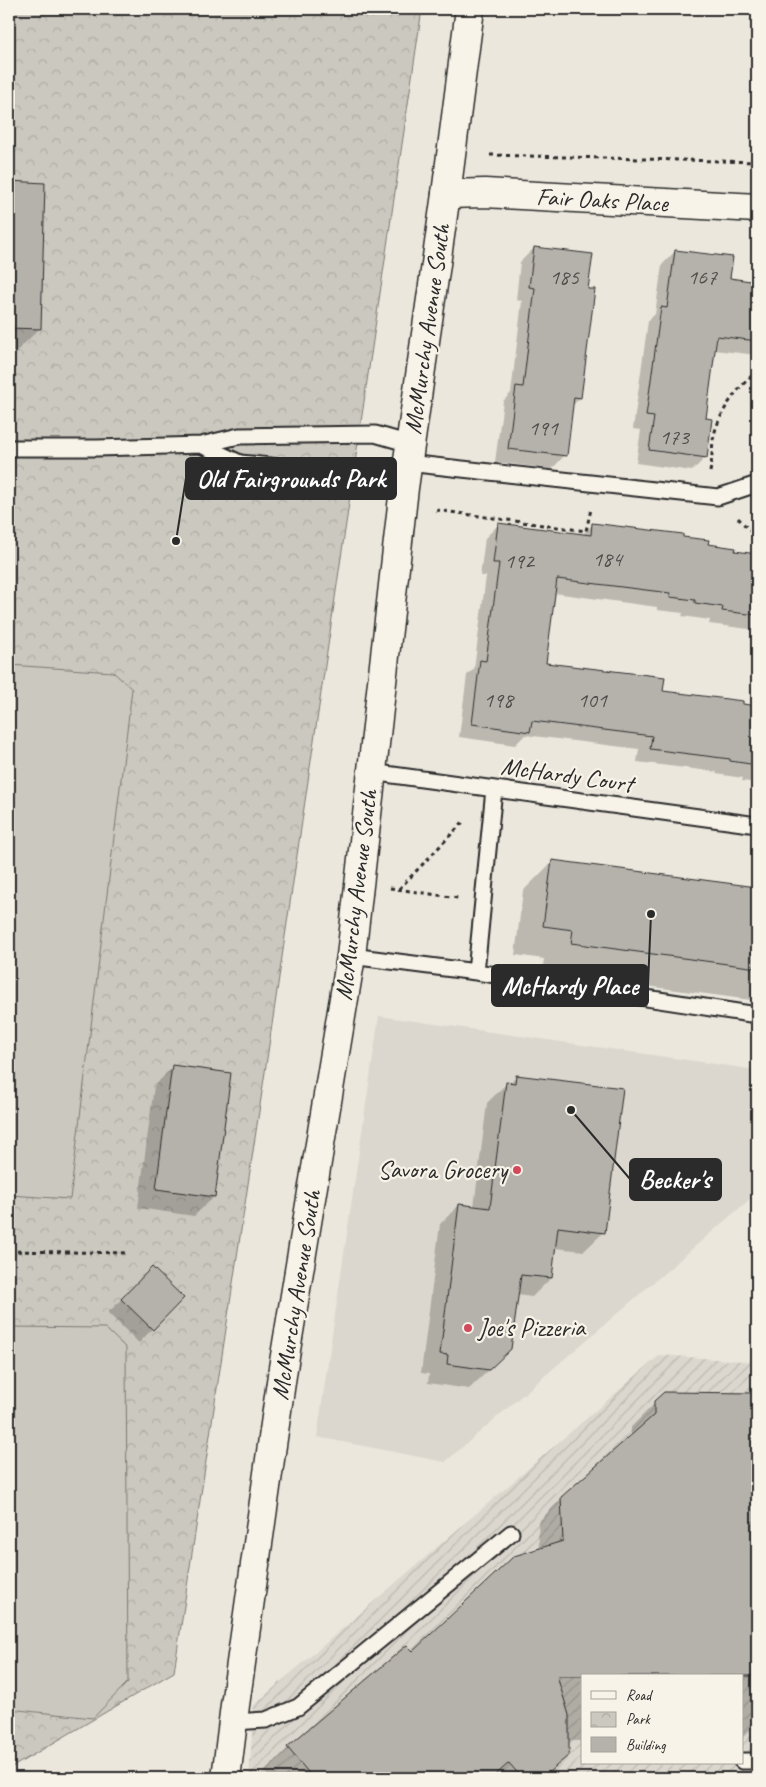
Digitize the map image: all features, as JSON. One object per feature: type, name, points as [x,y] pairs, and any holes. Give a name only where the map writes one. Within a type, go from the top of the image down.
[{"type":"street","name":"McMurchy Avenue South","points":[[226,1778],[283,1368],[351,956],[407,465],[446,194],[470,9]]},
{"type":"street","name":"Fair Oaks Place","points":[[446,194],[485,193],[757,208]]},
{"type":"lane","points":[[9,448],[201,445],[239,436],[375,434],[407,465]]},
{"type":"lane","points":[[201,445],[240,463],[372,476],[407,465],[718,497],[757,484]]},
{"type":"lane","name":"McHardy Court","points":[[371,772],[757,825]]},
{"type":"lane","points":[[476,972],[494,789]]},
{"type":"lane","points":[[351,956],[476,972],[757,1015]]},
{"type":"lane","points":[[233,1722],[266,1720],[298,1707],[511,1533]]},
{"type":"lane","points":[[744,1761],[757,1761]]},
{"type":"path","points":[[490,155],[757,162]]},
{"type":"path","points":[[701,471],[710,472],[714,438],[726,407],[746,380],[757,372]]},
{"type":"path","points":[[436,510],[586,531],[592,506]]},
{"type":"path","points":[[736,515],[757,538]]},
{"type":"path","points":[[399,889],[494,789]]},
{"type":"path","points":[[382,887],[483,901]]},
{"type":"path","points":[[9,1251],[129,1253]]},
{"type":"shaded area","points":[[379,1016],[757,1070],[757,1193],[445,1462],[317,1437]]},
{"type":"shaded area","points":[[660,1355],[757,1362],[757,1778],[249,1778],[254,1705]]},
{"type":"green space","points":[[9,9],[422,9],[265,1072],[174,1672],[9,1769]]},
{"type":"green space","points":[[9,665],[113,672],[132,689],[70,1199],[9,1195]]},
{"type":"green space","points":[[9,1327],[105,1328],[126,1348],[128,1682],[93,1718],[9,1709]]},
{"type":"building","points":[[9,181],[45,183],[41,329],[9,328]]},
{"type":"building","points":[[534,247],[593,254],[588,289],[595,289],[581,398],[574,397],[567,456],[508,449],[516,386],[523,387],[535,288],[529,287]]},
{"type":"building","points":[[675,250],[733,257],[730,278],[757,282],[757,341],[717,336],[706,418],[712,419],[707,458],[649,450],[654,417],[646,416],[661,307],[667,308]]},
{"type":"building","points":[[498,523],[591,535],[592,523],[683,534],[683,537],[709,540],[708,544],[736,548],[735,551],[757,554],[757,615],[722,611],[723,607],[695,603],[695,600],[670,597],[670,593],[557,579],[546,663],[665,677],[663,691],[743,701],[743,704],[757,706],[757,765],[730,761],[730,759],[650,749],[652,736],[532,721],[530,732],[472,724],[480,660],[486,661],[499,563],[493,563]]},
{"type":"building","points":[[552,860],[757,887],[757,968],[571,943],[573,930],[543,926]]},
{"type":"building","points":[[172,1065],[231,1073],[215,1197],[156,1189]]},
{"type":"building","points":[[516,1075],[623,1088],[605,1233],[558,1227],[552,1278],[521,1275],[511,1349],[489,1370],[447,1364],[448,1355],[440,1354],[459,1204],[490,1208],[506,1082],[515,1083]]},
{"type":"building","points":[[152,1267],[184,1298],[153,1330],[121,1299]]},
{"type":"building","points":[[664,1392],[757,1393],[757,1676],[744,1676],[744,1674],[581,1674],[581,1676],[557,1676],[569,1715],[569,1755],[542,1778],[522,1778],[509,1763],[492,1778],[313,1778],[287,1747],[407,1645],[413,1651],[514,1556],[563,1541],[561,1497],[654,1415],[654,1401]]},
{"type":"place","name":"Old Fairgrounds Park","points":[[176,541]]},
{"type":"place","name":"McHardy Place","points":[[651,914]]},
{"type":"place","name":"Becker's","points":[[571,1110]]},
{"type":"place","name":"Savora Grocery","points":[[517,1170]]},
{"type":"place","name":"Joe's Pizzeria","points":[[468,1328]]}]
